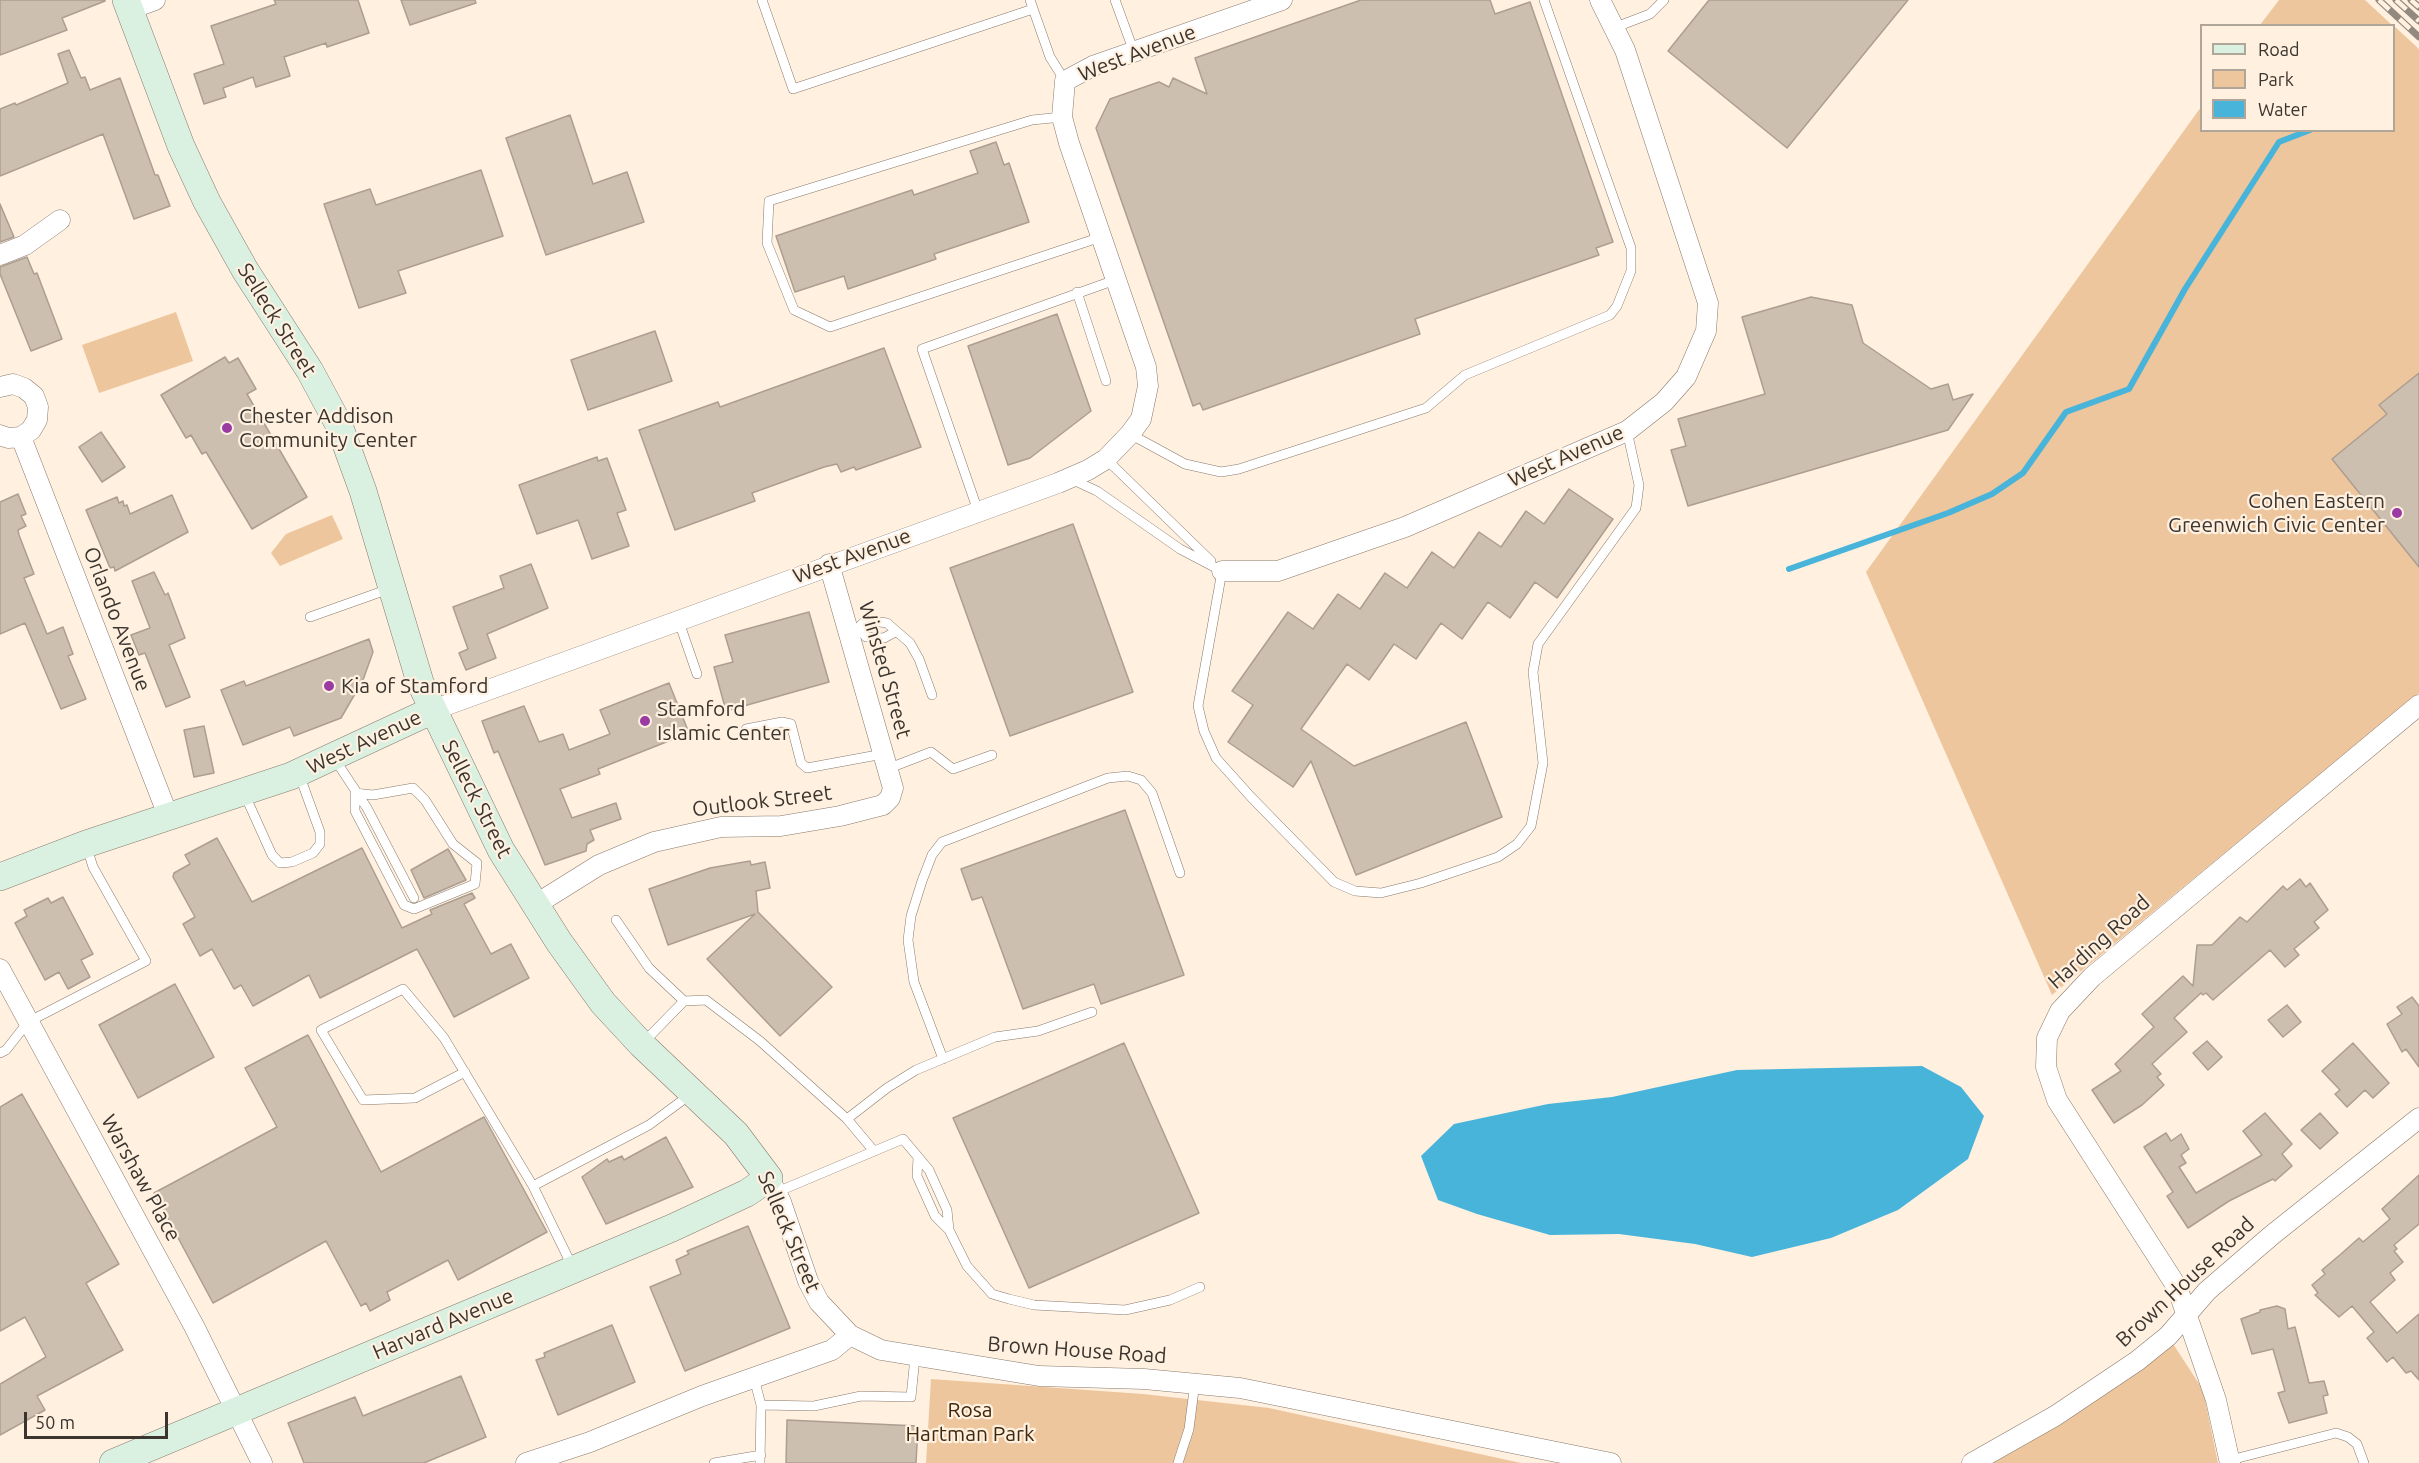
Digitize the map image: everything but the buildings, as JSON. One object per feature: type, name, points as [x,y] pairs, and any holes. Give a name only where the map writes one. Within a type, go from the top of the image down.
[{"type":"street","points":[[128,5],[155,0]]},
{"type":"street","name":"West Avenue","points":[[0,877],[86,844],[244,794],[334,758],[433,710],[1069,478],[1106,459],[1141,419],[1148,386],[1146,367],[1062,117],[1065,81],[1093,66],[1282,0]]},
{"type":"street","name":"West Avenue","points":[[1222,571],[1278,571],[1405,526],[1627,430],[1664,402],[1686,377],[1706,331],[1707,303],[1616,27],[1600,0]]},
{"type":"street","name":"Selleck Street","points":[[128,5],[181,146],[207,202],[245,270],[310,371],[339,425],[363,491],[415,668],[489,856],[535,905],[603,1003],[641,1044],[736,1134],[773,1185],[808,1281],[824,1309],[850,1335]]},
{"type":"street","points":[[0,255],[25,245],[60,220]]},
{"type":"street","points":[[0,385],[13,384],[24,388],[34,396],[38,407],[37,420],[31,430],[21,437],[8,438],[0,435]]},
{"type":"street","name":"Orlando Avenue","points":[[21,437],[168,818]]},
{"type":"street","name":"Winsted Street","points":[[829,564],[853,629],[893,788]]},
{"type":"street","name":"Harding Road","points":[[2230,1461],[2216,1400],[2177,1287],[2090,1155],[2057,1100],[2046,1067],[2046,1048],[2050,1028],[2066,1003],[2114,957],[2419,705]]},
{"type":"street","name":"Outlook Street","points":[[535,905],[599,864],[654,842],[721,826],[781,826],[864,811],[883,805],[890,798],[893,788]]},
{"type":"street","name":"Warshaw Place","points":[[0,969],[194,1326],[236,1410]]},
{"type":"street","name":"Brown House Road","points":[[1972,1463],[2055,1416],[2113,1378],[2168,1336],[2207,1291],[2272,1235],[2419,1118]]},
{"type":"street","name":"Harvard Avenue","points":[[113,1463],[574,1270],[747,1193],[773,1185]]},
{"type":"street","points":[[526,1463],[590,1442],[753,1378],[832,1350],[850,1335]]},
{"type":"street","name":"Brown House Road","points":[[850,1335],[881,1350],[1039,1376],[1195,1382],[1301,1398],[1450,1432],[1611,1463]]},
{"type":"street","points":[[236,1410],[262,1463]]},
{"type":"lane","points":[[762,0],[793,89],[1031,5],[1050,57],[1065,81]]},
{"type":"lane","points":[[1115,0],[1134,52]]},
{"type":"lane","points":[[1130,434],[1185,464],[1221,472],[1239,469],[1426,408],[1465,375],[1610,315],[1617,306],[1631,271],[1631,248],[1544,0]]},
{"type":"lane","points":[[1616,27],[1650,14],[1664,0]]},
{"type":"lane","points":[[1062,117],[1032,120],[990,132],[769,201],[767,243],[794,310],[830,327],[1101,237]]},
{"type":"lane","points":[[978,511],[922,349],[1115,280]]},
{"type":"lane","points":[[1077,292],[1106,381]]},
{"type":"lane","points":[[1222,571],[1198,706],[1204,730],[1216,758],[1251,797],[1334,882],[1355,891],[1381,893],[1421,883],[1498,857],[1517,844],[1531,826],[1543,763],[1533,672],[1538,645],[1636,508],[1639,485],[1627,430]]},
{"type":"lane","points":[[1106,459],[1181,535],[1222,571]]},
{"type":"lane","points":[[1069,478],[1097,491],[1180,549],[1222,571]]},
{"type":"lane","points":[[310,617],[391,588]]},
{"type":"lane","points":[[678,619],[697,674]]},
{"type":"lane","points":[[895,632],[884,638],[866,637],[853,629],[866,620],[887,623],[910,643],[919,659],[932,695]]},
{"type":"lane","points":[[746,729],[782,722],[791,724],[801,763],[807,768],[885,761],[931,752],[953,769],[992,756]]},
{"type":"lane","points":[[334,758],[355,794],[367,808],[414,898]]},
{"type":"lane","points":[[244,794],[272,855],[280,863],[292,862],[313,854],[320,844],[320,832],[299,773]]},
{"type":"lane","points":[[943,1059],[914,982],[908,940],[911,916],[922,881],[932,855],[942,842],[1108,778],[1128,776],[1141,780],[1152,793],[1180,873]]},
{"type":"lane","points":[[412,788],[425,800],[453,844],[489,856],[475,884],[414,909],[404,905],[356,810],[355,794],[373,795],[412,788]]},
{"type":"lane","points":[[0,1053],[6,1050],[28,1022],[146,961],[93,867],[86,844]]},
{"type":"lane","points":[[616,920],[649,968],[684,1001]]},
{"type":"lane","points":[[465,1072],[416,1098],[363,1100],[321,1030],[403,989],[444,1038],[465,1072],[533,1186],[574,1270]]},
{"type":"lane","points":[[641,1044],[684,1001],[706,1000],[760,1041],[847,1119],[873,1150]]},
{"type":"lane","points":[[847,1119],[887,1088],[916,1070],[995,1037],[1038,1031],[1092,1012]]},
{"type":"lane","points":[[533,1186],[649,1125],[693,1093]]},
{"type":"lane","points":[[773,1185],[903,1139],[918,1158],[917,1176],[935,1216],[949,1230],[973,1273],[993,1294],[1034,1305],[1125,1310],[1170,1300],[1200,1287]]},
{"type":"lane","points":[[760,1405],[814,1406],[861,1396],[911,1397],[915,1357]]},
{"type":"lane","points":[[714,1463],[760,1459],[760,1405],[753,1378]]},
{"type":"lane","points":[[1178,1463],[1189,1429],[1195,1382]]},
{"type":"lane","points":[[2230,1461],[2336,1433],[2348,1437],[2357,1444],[2364,1463]]},
{"type":"green space","points":[[2279,0],[2365,0],[2391,24],[2261,24]]},
{"type":"green space","name":"Cohen Eastern Greenwich Civic Center","points":[[2395,27],[2419,49],[2419,693],[2052,995],[1866,572],[2200,108],[2200,132],[2395,132]]},
{"type":"green space","points":[[176,312],[193,361],[99,393],[82,345]]},
{"type":"green space","points":[[332,515],[343,539],[280,566],[271,553],[286,534]]},
{"type":"green space","points":[[2168,1336],[2203,1390],[2218,1463],[1972,1463]]},
{"type":"green space","name":"Rosa Hartman Park","points":[[931,1379],[1143,1394],[1269,1408],[1521,1463],[926,1463]]},
{"type":"water","points":[[1922,1066],[1961,1087],[1984,1116],[1968,1159],[1898,1210],[1831,1238],[1752,1257],[1695,1244],[1619,1234],[1550,1235],[1477,1214],[1438,1200],[1421,1156],[1454,1124],[1548,1104],[1612,1097],[1737,1070]]},
{"type":"waterway","points":[[1789,569],[1948,513],[1992,494],[2023,473],[2066,412],[2129,389],[2185,289],[2279,142],[2305,132]]},
{"type":"railway","points":[[2379,0],[2419,37]]},
{"type":"railway","points":[[2396,0],[2419,21]]},
{"type":"railway","points":[[2411,0],[2419,7]]},
{"type":"place","name":"Chester Addison Community Center","points":[[227,428]]},
{"type":"place","name":"Cohen Eastern Greenwich Civic Center","points":[[2397,513]]},
{"type":"place","name":"Kia of Stamford","points":[[329,686]]},
{"type":"place","name":"Stamford Islamic Center","points":[[645,721]]}]
